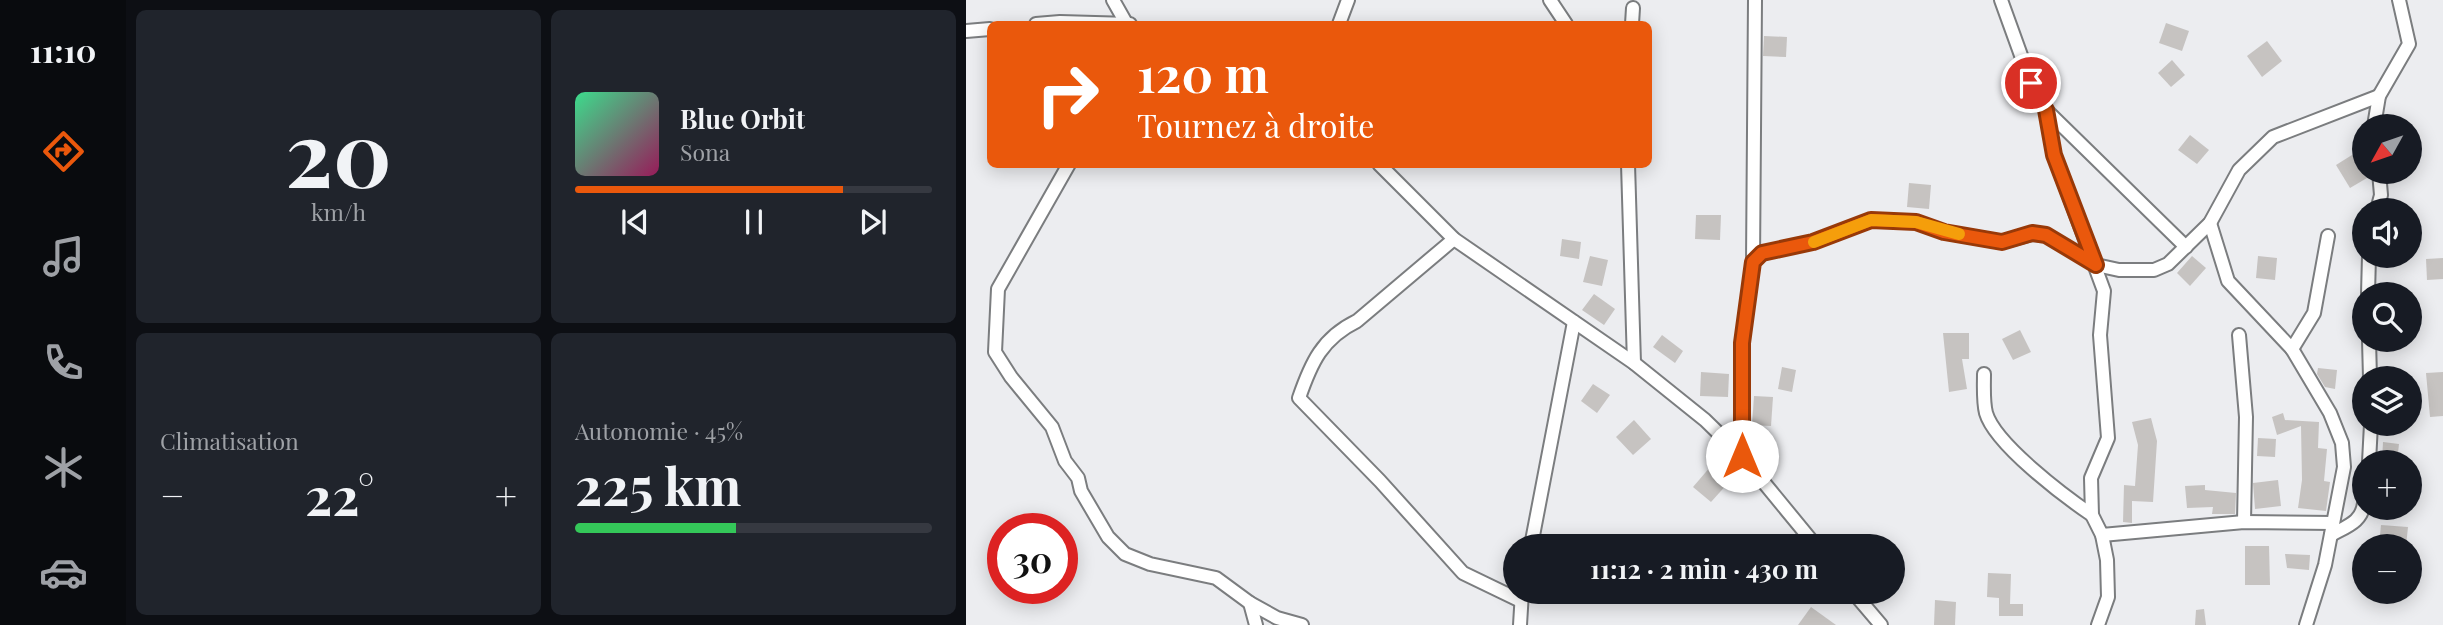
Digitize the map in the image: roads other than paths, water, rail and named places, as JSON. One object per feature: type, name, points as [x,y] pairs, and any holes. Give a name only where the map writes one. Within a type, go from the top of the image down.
[{"type":"street","points":[[1113,0],[1126,21]]},
{"type":"street","points":[[1340,21],[1348,0]]},
{"type":"street","points":[[1550,0],[1564,21]]},
{"type":"street","points":[[1742,456],[1742,343],[1753,262],[1755,0]]},
{"type":"street","points":[[2001,0],[2031,83],[2046,110],[2186,247]]},
{"type":"street","points":[[2376,114],[2379,96],[2409,44],[2399,0]]},
{"type":"street","points":[[1632,21],[1633,8]]},
{"type":"street","points":[[966,31],[987,29]]},
{"type":"street","points":[[1753,262],[1762,253],[1813,242],[1871,220],[1916,222],[1944,232],[2002,242],[2032,233],[2046,235],[2096,265],[2119,270],[2154,270],[2168,264],[2210,223],[2239,170],[2273,137],[2379,96]]},
{"type":"street","points":[[2046,110],[2054,155],[2104,291],[2100,335],[2108,438],[2091,478],[2092,514],[2102,535],[2107,560],[2108,597],[2098,625]]},
{"type":"street","points":[[1067,168],[998,289],[995,352],[1011,377],[1052,427],[1065,461],[1079,478],[1081,491],[1125,554],[1150,564],[1216,578],[1250,603],[1277,618],[1302,625]]},
{"type":"street","points":[[1383,168],[1454,239],[1634,363],[1704,420],[1742,456],[1806,534]]},
{"type":"street","points":[[1628,168],[1634,363]]},
{"type":"street","points":[[2210,223],[2228,281],[2292,349],[2330,413],[2342,443],[2344,467],[2325,565],[2306,625]]},
{"type":"street","points":[[2292,349],[2314,313],[2328,236]]},
{"type":"street","points":[[1454,239],[1357,321],[1341,329],[1312,361],[1299,398],[1463,573],[1503,589]]},
{"type":"street","points":[[1533,534],[1574,322]]},
{"type":"street","points":[[2239,335],[2246,417],[2244,522]]},
{"type":"street","points":[[1984,374],[1985,412],[1997,436],[2092,514]]},
{"type":"street","points":[[2102,535],[2244,522],[2332,529],[2357,520]]},
{"type":"street","points":[[1250,603],[1256,625]]},
{"type":"street","points":[[1520,625],[1521,604]]},
{"type":"street","points":[[1863,604],[1881,625]]}]
